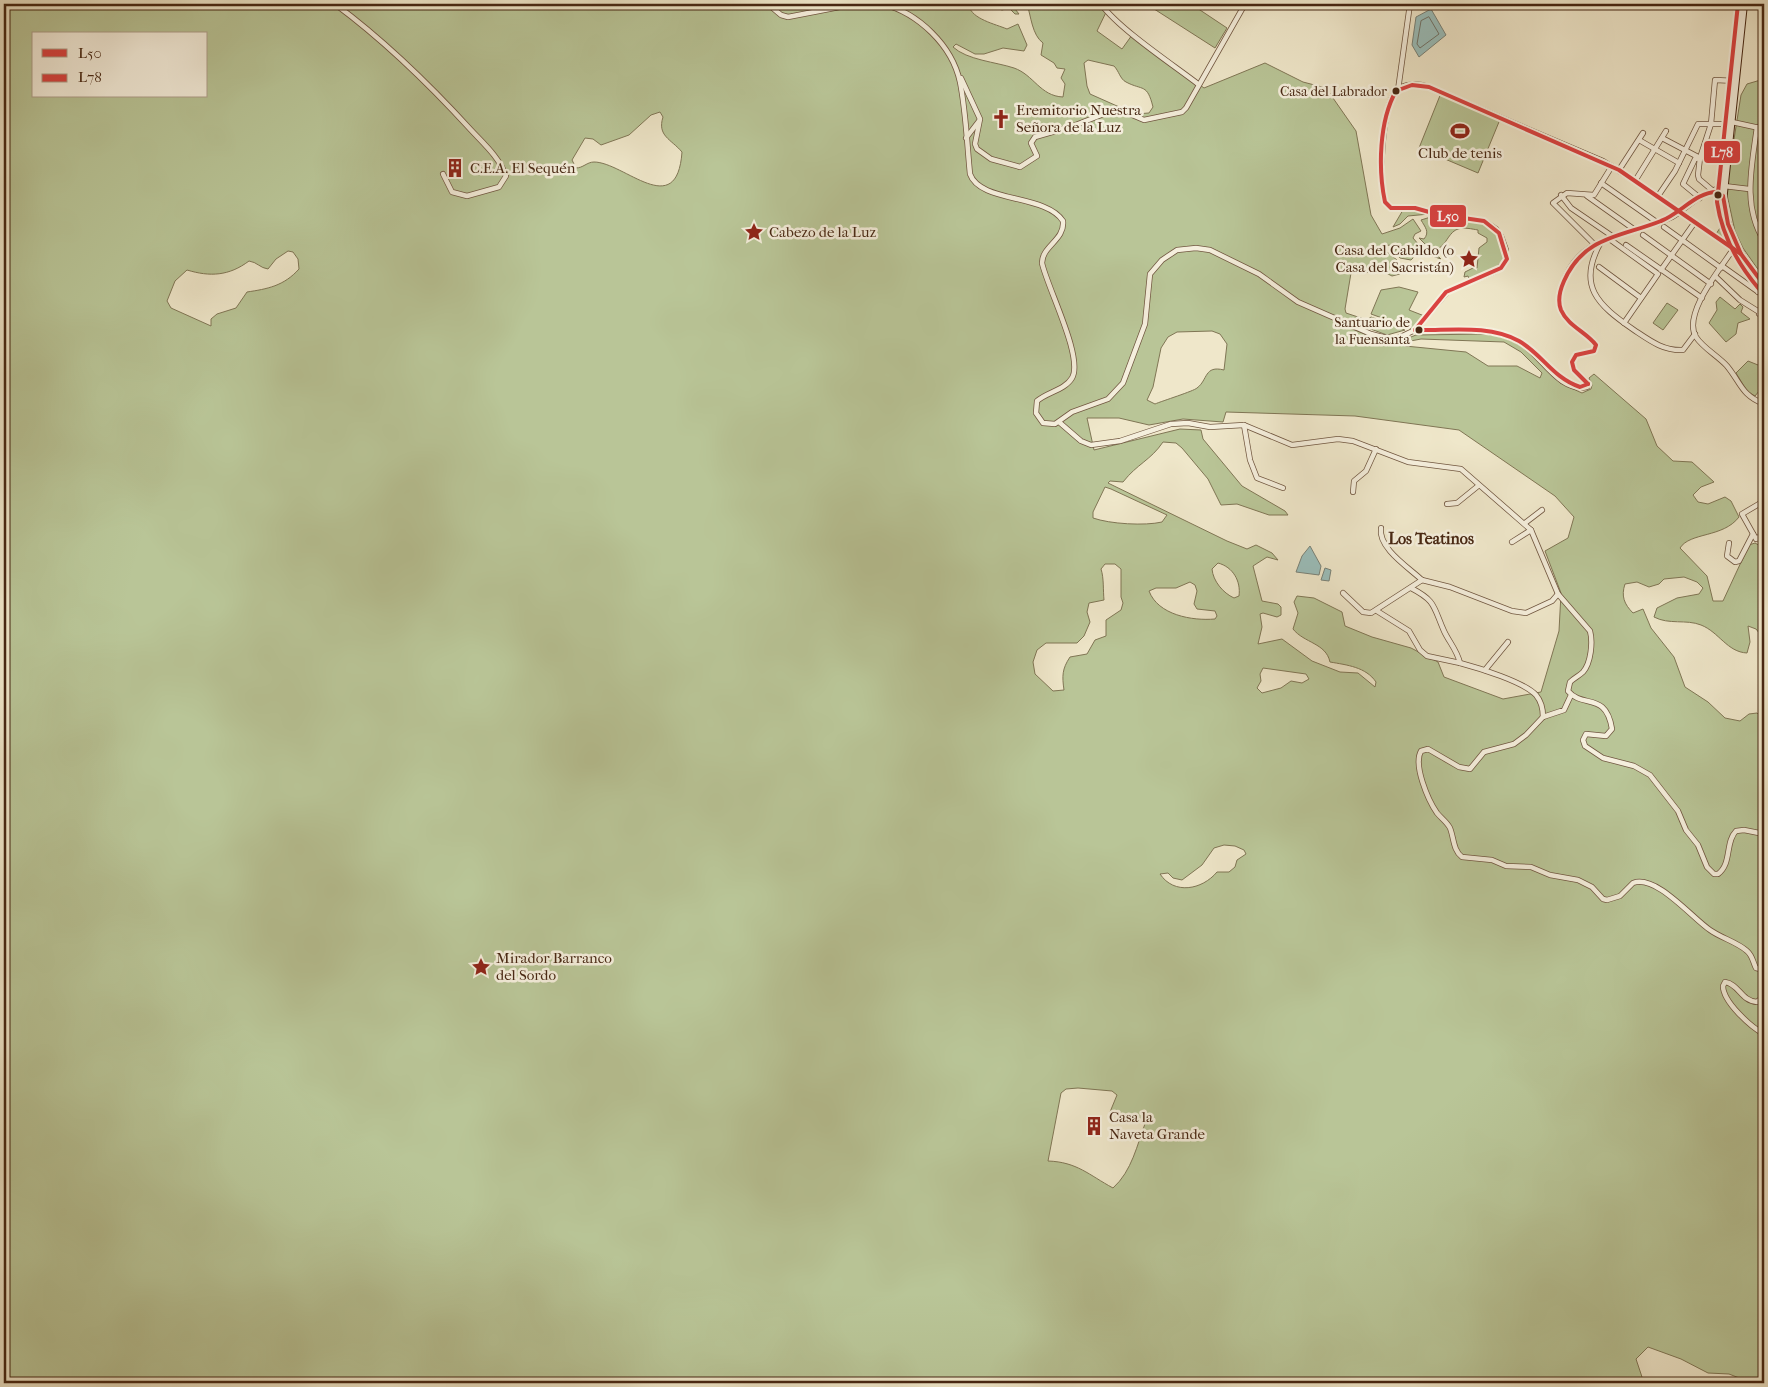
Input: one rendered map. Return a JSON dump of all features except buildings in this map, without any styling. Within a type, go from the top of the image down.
[{"type":"main road","points":[[1744,4],[1723,196],[1726,218],[1734,247],[1764,285]]},
{"type":"street","points":[[335,4],[388,45],[423,80],[493,154],[506,176],[499,187],[467,196],[452,192],[443,174]]},
{"type":"street","points":[[768,4],[781,16],[788,17],[855,4]]},
{"type":"street","points":[[883,4],[895,7],[909,15],[934,34],[957,73],[980,120],[976,149],[991,159],[1020,166],[1037,156],[1031,143],[1035,137],[1118,109],[1144,120],[1182,112],[1245,4]]},
{"type":"street","points":[[1101,4],[1106,12],[1198,84]]},
{"type":"street","points":[[957,73],[970,174],[974,182],[988,190],[1050,210],[1063,221],[1060,234],[1044,254],[1042,263],[1072,348],[1075,370],[1069,382],[1039,399],[1035,408],[1042,422],[1051,425],[1059,422],[1072,412],[1108,398],[1118,390],[1145,324],[1150,274],[1162,260],[1177,250],[1196,248],[1210,250],[1258,274],[1298,302],[1371,334],[1394,340],[1415,330],[1444,294],[1499,269],[1506,261],[1506,250],[1499,233],[1484,221],[1436,214],[1415,208],[1391,208],[1384,202],[1382,159],[1389,106],[1398,90],[1410,4]]},
{"type":"street","points":[[1723,196],[1699,179],[1700,158],[1711,124],[1714,80],[1736,81]]},
{"type":"street","points":[[1398,90],[1409,85],[1426,86],[1612,166],[1734,247],[1702,298],[1693,317],[1695,334],[1726,364],[1744,392],[1752,399],[1764,404]]},
{"type":"street","points":[[966,138],[980,120]]},
{"type":"street","points":[[1658,196],[1686,151],[1698,124],[1732,123],[1764,129]]},
{"type":"street","points":[[1757,127],[1749,189],[1752,211],[1764,241]]},
{"type":"street","points":[[1635,181],[1666,131]]},
{"type":"street","points":[[1620,170],[1643,133]]},
{"type":"street","points":[[1662,138],[1700,158]]},
{"type":"street","points":[[1639,140],[1654,150],[1679,162]]},
{"type":"street","points":[[1700,158],[1696,160],[1683,184],[1700,198]]},
{"type":"street","points":[[1594,244],[1553,203],[1561,195],[1573,193],[1587,196],[1594,195],[1612,166]]},
{"type":"street","points":[[1601,183],[1658,223]]},
{"type":"street","points":[[1415,330],[1483,332],[1505,335],[1529,348],[1559,378],[1575,386],[1587,386],[1587,382],[1574,370],[1572,362],[1576,355],[1594,351],[1596,344],[1566,317],[1559,302],[1569,269],[1576,258],[1594,244],[1610,237],[1658,223],[1681,212],[1713,190],[1724,186],[1749,189]]},
{"type":"street","points":[[1561,195],[1571,208],[1658,274],[1624,323]]},
{"type":"street","points":[[1587,196],[1634,230]]},
{"type":"street","points":[[1661,270],[1695,222]]},
{"type":"street","points":[[1664,227],[1764,296]]},
{"type":"street","points":[[1642,235],[1712,284]]},
{"type":"street","points":[[1601,241],[1591,261],[1592,288],[1602,306],[1656,345],[1672,349],[1685,348],[1695,334]]},
{"type":"street","points":[[1626,245],[1702,298]]},
{"type":"street","points":[[1600,267],[1642,298]]},
{"type":"street","points":[[1716,277],[1740,300],[1762,314],[1764,305]]},
{"type":"street","points":[[1758,277],[1756,281],[1758,292]]},
{"type":"street","points":[[1059,422],[1081,441],[1096,445],[1120,441],[1171,424],[1188,423],[1210,428],[1244,425],[1292,445],[1338,439],[1353,441],[1408,462],[1461,468],[1478,486],[1525,523],[1531,530],[1558,594],[1585,624],[1592,636],[1585,670],[1568,684],[1568,691],[1571,695],[1599,704],[1607,714],[1611,724],[1611,732],[1606,736],[1591,732],[1584,735],[1585,746],[1604,758],[1634,766],[1650,774],[1678,811],[1686,830],[1698,845],[1712,873],[1718,874],[1724,868],[1732,836],[1736,831],[1744,830],[1764,834]]},
{"type":"street","points":[[1244,425],[1250,460],[1257,478],[1283,488]]},
{"type":"street","points":[[1353,492],[1354,481],[1366,471],[1376,449]]},
{"type":"street","points":[[1447,504],[1457,503],[1478,486]]},
{"type":"street","points":[[1764,501],[1742,514],[1756,539],[1764,534]]},
{"type":"street","points":[[1525,523],[1542,510]]},
{"type":"street","points":[[1381,528],[1380,535],[1387,546],[1422,580],[1450,587],[1512,611],[1526,613],[1552,601],[1558,594]]},
{"type":"street","points":[[1512,542],[1531,530]]},
{"type":"street","points":[[1730,543],[1727,556],[1735,562],[1738,561],[1753,534]]},
{"type":"street","points":[[1343,593],[1363,612],[1371,613],[1377,611],[1422,580]]},
{"type":"street","points":[[1411,588],[1430,599],[1435,606],[1444,631],[1457,651],[1460,663]]},
{"type":"street","points":[[1377,611],[1409,631],[1420,650],[1427,656],[1485,670],[1534,693],[1541,702],[1543,717]]},
{"type":"street","points":[[1485,670],[1508,642]]},
{"type":"street","points":[[1571,695],[1564,710],[1543,717],[1522,738],[1511,745],[1484,752],[1470,769],[1459,767],[1428,749],[1421,751],[1417,760],[1421,777],[1437,813],[1449,827],[1458,854],[1466,858],[1492,860],[1506,866],[1531,867],[1550,875],[1578,880],[1592,887],[1603,899],[1607,900],[1620,896],[1633,883],[1646,883],[1665,892],[1710,930],[1745,949],[1750,954],[1756,968],[1764,970]]},
{"type":"street","points":[[1764,996],[1757,1002],[1752,1002],[1744,998],[1729,982],[1725,982],[1723,986],[1724,995],[1730,1003],[1764,1034]]},
{"type":"green space","points":[[4,4],[974,4],[969,6],[971,11],[979,18],[1007,29],[1018,24],[1027,45],[1024,51],[1003,48],[984,54],[975,54],[956,44],[953,47],[974,58],[1021,71],[1048,93],[1063,97],[1065,84],[1061,78],[1065,69],[1057,68],[1054,63],[1041,55],[1043,43],[1036,35],[1027,4],[1110,4],[1097,31],[1122,49],[1132,35],[1204,88],[1265,63],[1303,82],[1326,88],[1356,131],[1371,215],[1382,234],[1400,228],[1413,219],[1421,231],[1415,234],[1413,238],[1425,252],[1441,259],[1402,246],[1385,245],[1382,248],[1397,260],[1400,274],[1392,276],[1384,272],[1351,273],[1345,309],[1346,313],[1367,320],[1371,317],[1405,330],[1387,335],[1346,320],[1344,326],[1381,340],[1398,342],[1416,335],[1485,334],[1506,337],[1524,347],[1560,383],[1582,393],[1591,389],[1592,385],[1589,378],[1594,374],[1646,419],[1657,446],[1673,461],[1692,462],[1714,482],[1701,487],[1693,495],[1698,502],[1708,504],[1725,497],[1731,501],[1739,517],[1732,524],[1716,532],[1691,539],[1680,548],[1707,576],[1713,601],[1723,601],[1749,545],[1755,543],[1764,548],[1764,639],[1756,629],[1748,626],[1750,642],[1747,653],[1728,646],[1713,632],[1701,625],[1689,622],[1666,621],[1654,617],[1657,608],[1677,598],[1699,594],[1703,588],[1697,582],[1684,577],[1664,579],[1659,584],[1649,587],[1637,582],[1625,584],[1623,592],[1625,603],[1633,613],[1643,609],[1651,628],[1674,657],[1685,687],[1708,702],[1725,718],[1740,721],[1749,714],[1757,713],[1764,719],[1764,1383],[1752,1383],[1729,1374],[1708,1373],[1681,1359],[1648,1347],[1636,1359],[1644,1383],[4,1383]],"holes":[[[1088,60],[1114,66],[1124,81],[1144,89],[1149,94],[1153,107],[1149,113],[1135,114],[1090,94],[1084,63]],[[660,112],[663,117],[663,133],[682,152],[678,173],[670,183],[660,186],[647,183],[606,164],[594,162],[576,168],[572,160],[585,138],[593,139],[601,145],[629,135],[651,115]],[[288,251],[293,252],[298,259],[299,269],[293,275],[281,283],[268,288],[247,292],[236,308],[217,314],[211,319],[211,326],[171,308],[167,301],[175,281],[187,270],[204,274],[219,274],[234,270],[249,261],[268,269],[276,259]],[[1212,331],[1220,334],[1227,344],[1224,370],[1210,371],[1195,389],[1155,404],[1147,400],[1153,387],[1161,348],[1168,337],[1177,332]],[[1421,339],[1504,342],[1521,352],[1542,373],[1540,378],[1517,366],[1488,366],[1466,352],[1405,346],[1405,342]],[[1226,412],[1355,416],[1459,430],[1555,496],[1574,517],[1568,538],[1545,551],[1561,593],[1559,631],[1541,692],[1503,699],[1444,677],[1438,662],[1411,648],[1372,637],[1345,626],[1342,612],[1314,598],[1297,596],[1294,602],[1298,613],[1293,629],[1324,651],[1330,662],[1343,664],[1367,673],[1376,682],[1375,687],[1358,673],[1340,672],[1312,661],[1282,639],[1258,644],[1262,627],[1260,614],[1263,613],[1277,617],[1281,615],[1281,607],[1278,604],[1262,601],[1253,566],[1267,557],[1278,560],[1272,553],[1256,545],[1247,549],[1227,541],[1108,483],[1110,481],[1123,482],[1163,442],[1176,443],[1208,479],[1221,505],[1237,504],[1269,515],[1288,515],[1285,511],[1242,486],[1203,439],[1201,430],[1180,429],[1094,450],[1087,418],[1119,418],[1149,425],[1183,419],[1223,422]],[[1105,487],[1167,515],[1162,522],[1146,524],[1118,523],[1093,518],[1093,512]],[[1218,563],[1232,571],[1239,585],[1239,596],[1234,598],[1226,593],[1214,578],[1212,569]],[[1105,564],[1115,564],[1121,569],[1121,597],[1123,603],[1121,610],[1106,620],[1106,636],[1095,640],[1087,654],[1070,657],[1063,673],[1064,690],[1053,691],[1035,674],[1033,662],[1037,650],[1046,643],[1077,643],[1084,636],[1090,622],[1087,612],[1089,603],[1104,600],[1101,569]],[[1190,582],[1195,585],[1197,591],[1194,604],[1197,609],[1215,611],[1217,616],[1215,619],[1196,619],[1168,611],[1153,599],[1149,591],[1156,588],[1176,588]],[[1263,668],[1306,674],[1309,679],[1302,683],[1291,681],[1281,688],[1262,693],[1257,688],[1261,681],[1260,674]],[[1224,845],[1235,846],[1244,850],[1246,854],[1237,860],[1235,867],[1229,872],[1217,872],[1204,883],[1188,888],[1173,885],[1160,874],[1168,873],[1173,878],[1182,880],[1202,865],[1214,848]],[[1078,1088],[1112,1091],[1117,1095],[1110,1112],[1146,1121],[1129,1166],[1120,1181],[1113,1188],[1075,1167],[1048,1161],[1061,1093],[1066,1089]]]},
{"type":"green space","points":[[987,4],[1011,4],[1019,14],[1015,14],[1009,8],[1002,10]]},
{"type":"green space","points":[[1153,4],[1191,4],[1227,28],[1215,48],[1151,7]]},
{"type":"green space","points":[[1764,79],[1764,278],[1743,248],[1735,231],[1726,190],[1741,95],[1747,84]]},
{"type":"green space","name":"Club de tenis","points":[[1441,93],[1501,117],[1478,173],[1419,148]]},
{"type":"green space","points":[[1414,209],[1429,214],[1408,216],[1400,224],[1393,227],[1403,210]]},
{"type":"green space","points":[[1434,216],[1471,219],[1491,227],[1498,235],[1503,246],[1505,260],[1495,270],[1469,279],[1468,276],[1464,277],[1465,272],[1477,268],[1479,248],[1487,242],[1487,238],[1478,233],[1478,230],[1460,228],[1454,231],[1439,248],[1430,249],[1419,238],[1424,239],[1427,234],[1421,220]]},
{"type":"green space","points":[[1724,222],[1730,239],[1729,241],[1716,234]]},
{"type":"green space","points":[[1398,248],[1412,255],[1413,258],[1411,260],[1400,258],[1394,251]]},
{"type":"green space","points":[[1399,287],[1418,292],[1409,310],[1427,317],[1415,330],[1371,314],[1381,290]]},
{"type":"green space","points":[[1720,297],[1735,309],[1740,304],[1743,307],[1741,312],[1750,319],[1738,323],[1736,334],[1726,342],[1709,323],[1717,310],[1716,302]]},
{"type":"green space","points":[[1667,303],[1678,310],[1663,330],[1653,323]]},
{"type":"green space","points":[[1748,361],[1758,365],[1764,371],[1764,385],[1755,396],[1747,391],[1736,373]]},
{"type":"water","points":[[1431,9],[1446,35],[1419,57],[1412,45],[1416,17]]},
{"type":"water","points":[[1310,546],[1321,566],[1319,575],[1296,572],[1302,556]]},
{"type":"water","points":[[1325,568],[1331,570],[1329,581],[1321,580]]},
{"type":"transit line","name":"L78","points":[[1738,4],[1717,202],[1719,214],[1732,249],[1759,289]]},
{"type":"transit line","name":"L50","points":[[1415,330],[1446,292],[1501,268],[1507,259],[1499,233],[1484,221],[1436,214],[1415,208],[1391,208],[1385,202],[1381,160],[1386,116],[1396,91],[1412,85],[1429,87],[1619,170],[1741,254],[1764,285]]},
{"type":"transit line","name":"L50","points":[[1588,384],[1574,370],[1572,362],[1576,355],[1594,351],[1596,345],[1564,316],[1559,303],[1561,288],[1572,266],[1593,246],[1605,240],[1668,218],[1703,195],[1718,192],[1723,196]]},
{"type":"transit line","name":"L50","points":[[1723,196],[1728,224],[1741,254]]},
{"type":"transit line","name":"L50","points":[[1415,330],[1481,330],[1507,336],[1527,346],[1562,378],[1580,387],[1588,384]]},
{"type":"place","name":"Casa del Labrador","points":[[1396,91]]},
{"type":"place","name":"Eremitorio Nuestra Señora de la Luz","points":[[1001,119]]},
{"type":"place","name":"Club de tenis","points":[[1460,131]]},
{"type":"place","name":"C.E.A. El Sequén","points":[[455,168]]},
{"type":"place","name":"Cabezo de la Luz","points":[[754,232]]},
{"type":"place","name":"Casa del Cabildo (o Casa del Sacristán)","points":[[1469,259]]},
{"type":"place","name":"Santuario de la Fuensanta","points":[[1419,330]]},
{"type":"place","name":"Mirador Barranco del Sordo","points":[[481,967]]},
{"type":"place","name":"Casa la Naveta Grande","points":[[1094,1126]]},
{"type":"district","name":"Los Teatinos","points":[[1431,538]]}]
